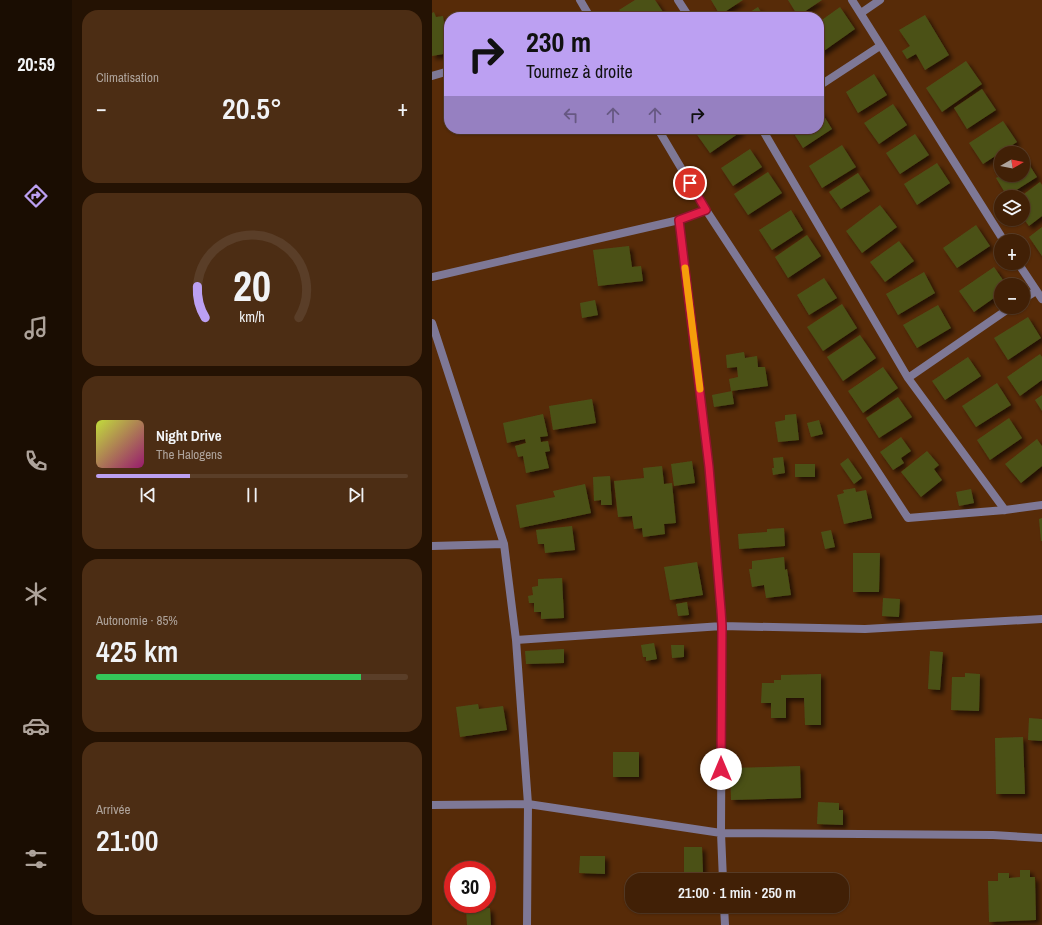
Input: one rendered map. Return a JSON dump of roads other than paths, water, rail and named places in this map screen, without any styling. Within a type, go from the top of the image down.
[{"type":"street","points":[[580,0],[587,12]]},
{"type":"street","points":[[678,0],[686,12]]},
{"type":"street","points":[[852,0],[1000,234]]},
{"type":"street","points":[[861,13],[880,0]]},
{"type":"street","points":[[824,83],[880,46]]},
{"type":"street","points":[[432,76],[444,72]]},
{"type":"street","points":[[661,134],[706,210],[908,518],[1005,510],[1042,505]]},
{"type":"street","points":[[765,134],[908,378],[1005,510]]},
{"type":"street","points":[[432,277],[679,220],[706,210]]},
{"type":"street","points":[[679,220],[709,467],[722,626],[721,833],[723,873]]},
{"type":"street","points":[[1023,270],[1042,299]]},
{"type":"street","points":[[1030,294],[1036,290]]},
{"type":"street","points":[[908,378],[1002,314]]},
{"type":"street","points":[[432,323],[504,544],[516,640],[528,804],[527,925]]},
{"type":"street","points":[[432,546],[504,544]]},
{"type":"street","points":[[516,640],[722,626],[865,629],[1042,619]]},
{"type":"street","points":[[432,804],[528,804],[721,833],[993,835],[1042,838]]},
{"type":"street","points":[[724,913],[725,925]]}]
